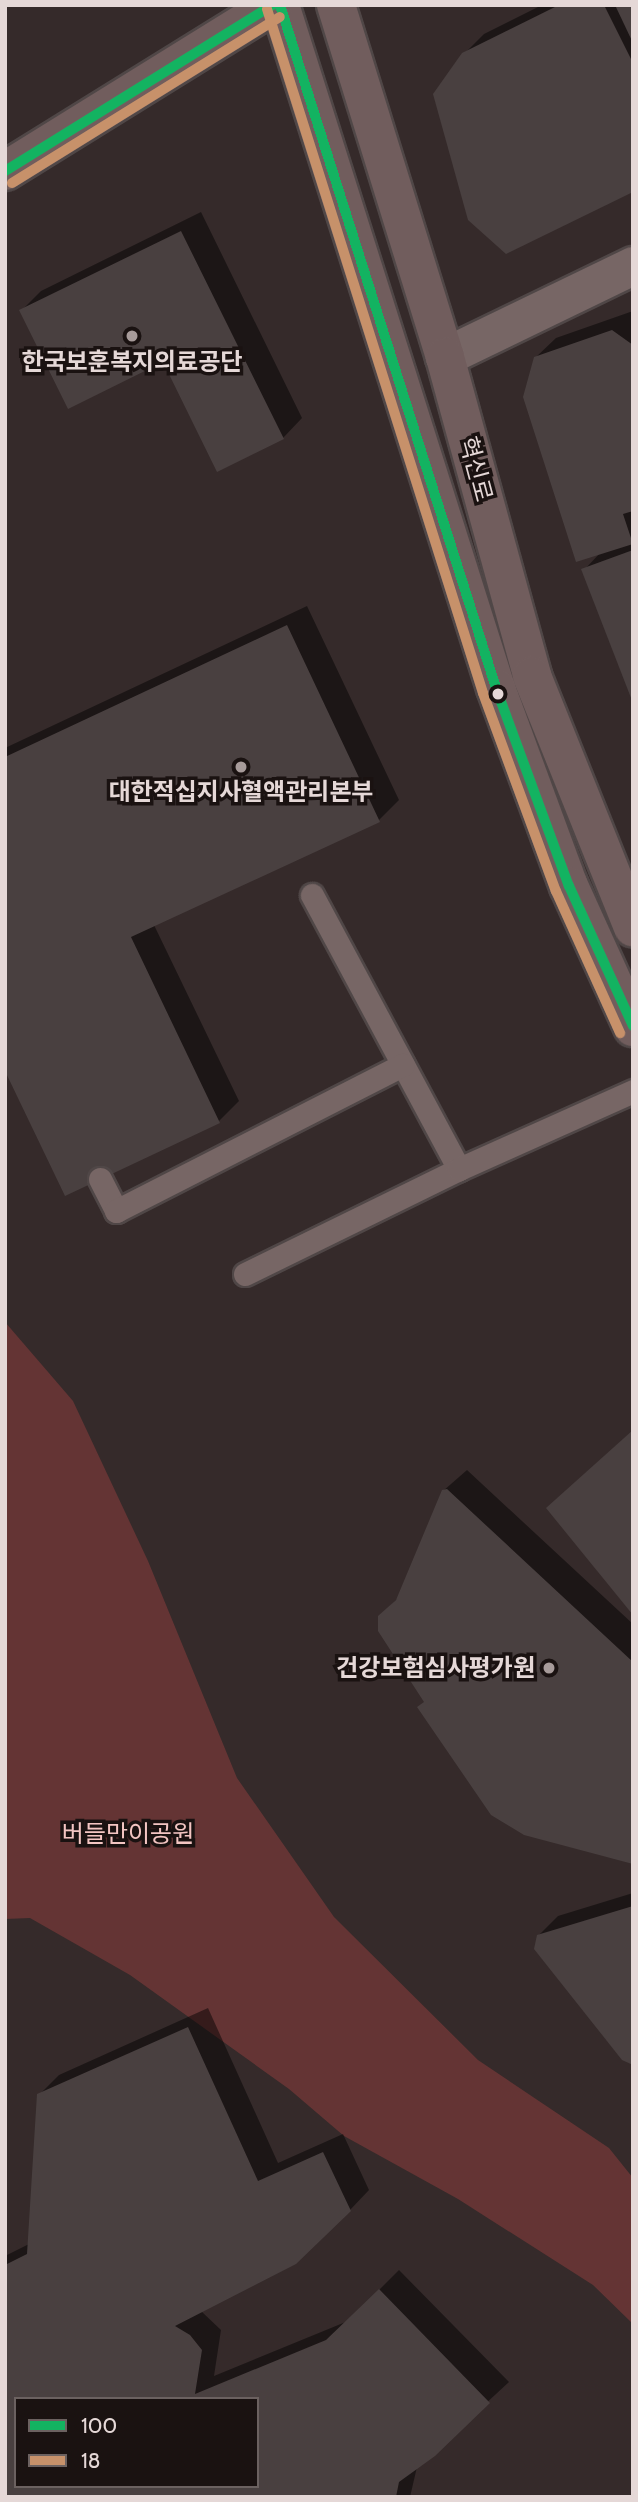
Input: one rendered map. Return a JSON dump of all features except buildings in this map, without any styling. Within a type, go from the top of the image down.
[{"type":"street","points":[[5,171],[273,5]]},
{"type":"street","name":"혁신로","points":[[281,5],[496,688],[569,886],[633,1027]]},
{"type":"street","name":"혁신로","points":[[336,5],[445,357],[532,676],[633,927]]},
{"type":"street","points":[[445,357],[633,266]]},
{"type":"lane","points":[[312,895],[459,1170]]},
{"type":"lane","points":[[100,1179],[116,1211],[402,1065]]},
{"type":"lane","points":[[245,1274],[459,1170],[633,1091]]},
{"type":"green space","name":"버들만이공원","points":[[5,1322],[73,1401],[148,1561],[237,1778],[334,1917],[478,2060],[609,2148],[633,2178],[633,2324],[593,2285],[458,2199],[344,2136],[289,2089],[130,1975],[30,1918],[5,1919]]},
{"type":"transit line","name":"100","points":[[5,171],[273,5]]},
{"type":"transit line","name":"100","points":[[280,5],[496,688],[569,886],[633,1026]]},
{"type":"transit line","name":"18","points":[[267,9],[483,693],[556,891],[620,1033]]},
{"type":"transit line","name":"18","points":[[12,183],[280,17]]},
{"type":"place","name":"한국보훈복지의료공단","points":[[132,336]]},
{"type":"place","name":"대한적십지사혈액관리본부","points":[[241,767]]},
{"type":"place","name":"건강보험심사평가원","points":[[549,1668]]}]
